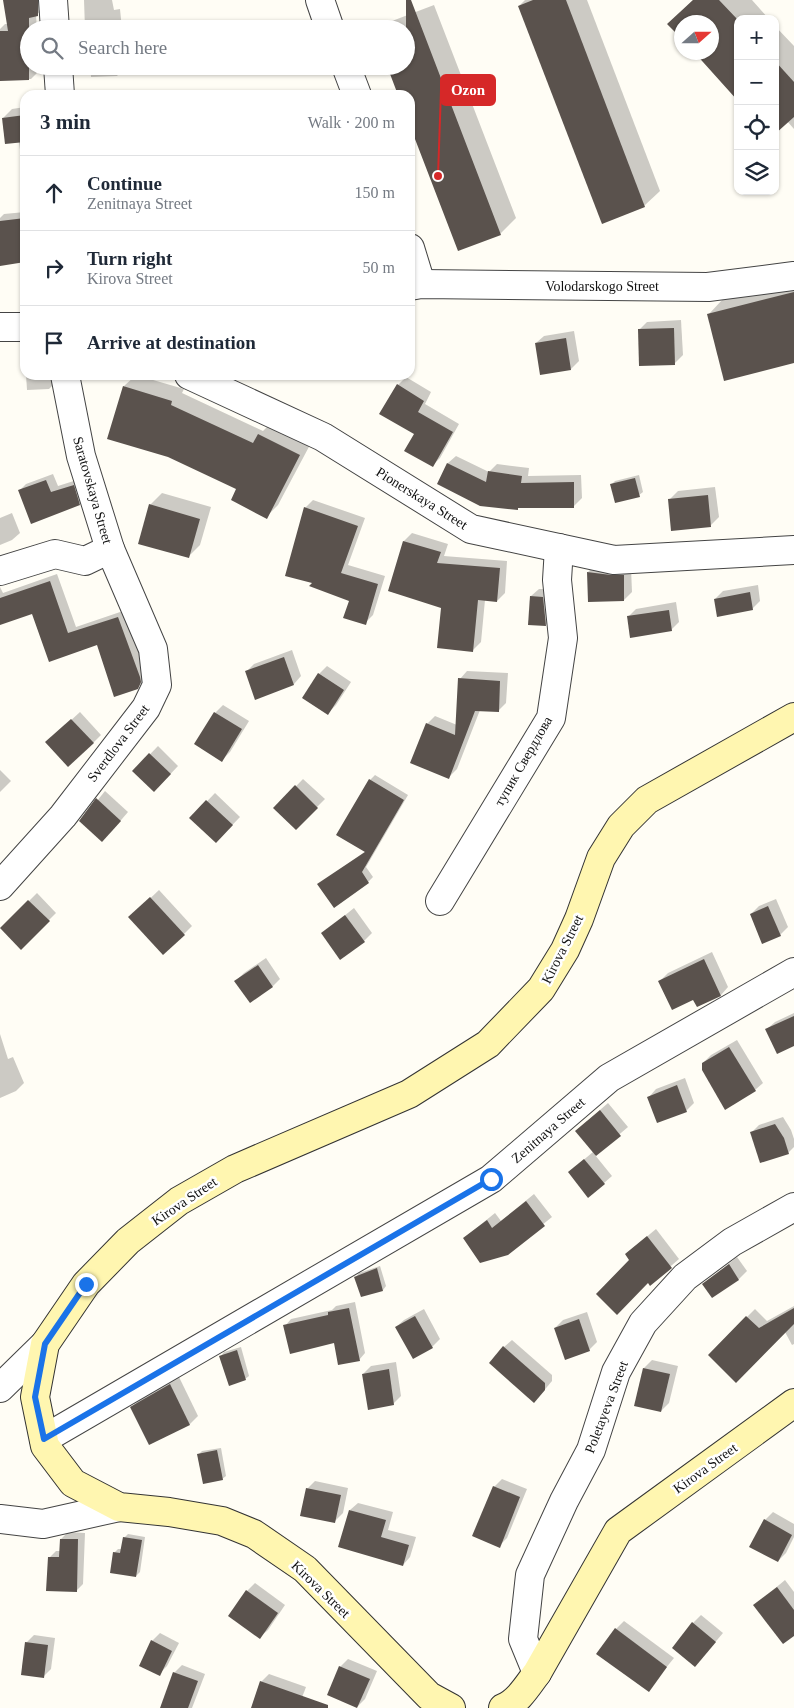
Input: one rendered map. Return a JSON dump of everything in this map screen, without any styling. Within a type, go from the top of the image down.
[{"type":"main road","name":"Kirova Street","points":[[451,1708],[429,1696],[305,1569],[254,1534],[222,1521],[169,1512],[118,1507],[73,1482],[45,1446],[35,1397],[45,1344],[86,1284],[128,1241],[179,1201],[235,1168],[409,1094],[488,1044],[541,989],[579,919],[601,858],[621,826],[647,800],[794,717]]},
{"type":"main road","name":"Kirova Street","points":[[503,1708],[509,1706],[515,1700],[537,1673],[618,1531],[794,1403]]},
{"type":"street","points":[[53,0],[54,20]]},
{"type":"street","points":[[320,0],[327,20]]},
{"type":"street","points":[[59,75],[60,90]]},
{"type":"street","points":[[349,75],[355,90]]},
{"type":"street","name":"Volodarskogo Street","points":[[415,285],[708,287],[794,276]]},
{"type":"street","points":[[0,327],[20,327]]},
{"type":"street","name":"Saratovskaya Street","points":[[0,571],[54,554],[85,561],[110,549],[81,456],[66,380]]},
{"type":"street","name":"Pionerskaya Street","points":[[200,380],[323,437],[471,529],[614,560],[794,550]]},
{"type":"street","name":"тупик Свердлова","points":[[440,901],[551,718],[564,638],[557,580],[559,548]]},
{"type":"street","name":"Sverdlova Street","points":[[0,886],[63,816],[146,708],[157,685],[153,649],[110,549]]},
{"type":"street","name":"Zenitnaya Street","points":[[44,1439],[491,1179],[609,1078],[794,972]]},
{"type":"street","name":"Poletayeva Street","points":[[537,1673],[523,1639],[530,1575],[564,1501],[591,1450],[616,1372],[643,1323],[685,1277],[732,1242],[794,1207]]},
{"type":"street","points":[[0,1388],[45,1344]]},
{"type":"street","points":[[0,1519],[43,1524],[118,1507]]},
{"type":"building","points":[[3,0],[38,0],[38,16],[29,18],[29,20],[20,20],[20,75],[29,75],[29,80],[0,81],[0,31],[8,31]]},
{"type":"building","points":[[406,0],[411,0],[501,235],[458,251],[415,139],[415,90],[396,90],[390,75],[415,75],[415,20],[406,20]]},
{"type":"building","points":[[533,0],[566,0],[645,207],[602,224],[518,6]]},
{"type":"building","points":[[693,0],[719,0],[734,16],[734,97],[701,60],[719,60],[719,15],[677,15]]},
{"type":"building","points":[[674,18],[674,31],[667,24]]},
{"type":"building","points":[[779,65],[794,82],[794,117],[779,130]]},
{"type":"building","points":[[20,116],[20,142],[5,144],[2,118]]},
{"type":"building","points":[[20,219],[20,263],[0,266],[0,221]]},
{"type":"building","points":[[794,292],[794,363],[724,381],[707,314]]},
{"type":"building","points":[[674,328],[675,365],[639,366],[638,329]]},
{"type":"building","points":[[566,338],[571,370],[540,375],[535,343]]},
{"type":"building","points":[[397,384],[424,401],[418,412],[453,432],[433,467],[404,451],[414,434],[379,414]]},
{"type":"building","points":[[123,386],[172,401],[171,405],[253,443],[258,434],[300,455],[267,519],[231,500],[236,489],[168,457],[107,439]]},
{"type":"building","points":[[447,463],[486,482],[488,471],[522,476],[521,483],[574,482],[574,508],[518,508],[518,510],[480,506],[437,484]]},
{"type":"building","points":[[635,478],[640,497],[615,503],[610,484]]},
{"type":"building","points":[[46,480],[51,492],[74,485],[80,505],[31,524],[18,490]]},
{"type":"building","points":[[708,495],[711,527],[671,531],[668,499]]},
{"type":"building","points":[[149,504],[200,519],[189,558],[138,544]]},
{"type":"building","points":[[304,507],[358,526],[341,573],[378,584],[366,625],[343,618],[349,601],[309,586],[312,583],[285,576]]},
{"type":"building","points":[[403,541],[441,552],[437,563],[500,568],[497,602],[478,600],[473,652],[437,648],[441,608],[388,591]]},
{"type":"building","points":[[587,572],[624,575],[624,601],[588,602]]},
{"type":"building","points":[[50,581],[68,633],[118,617],[140,677],[141,682],[138,689],[114,697],[97,645],[49,662],[32,614],[0,625],[0,598]]},
{"type":"building","points":[[750,592],[753,610],[717,617],[714,599]]},
{"type":"building","points":[[530,596],[543,597],[546,626],[528,625]]},
{"type":"building","points":[[669,610],[672,631],[630,638],[627,616]]},
{"type":"building","points":[[284,657],[294,685],[255,700],[245,671]]},
{"type":"building","points":[[318,673],[344,690],[328,715],[302,698]]},
{"type":"building","points":[[458,678],[500,681],[499,712],[475,711],[449,779],[410,763],[426,723],[455,735]]},
{"type":"building","points":[[214,712],[242,729],[222,762],[194,744]]},
{"type":"building","points":[[71,719],[94,743],[68,767],[45,742]]},
{"type":"building","points":[[149,753],[171,774],[154,792],[132,771]]},
{"type":"building","points":[[369,779],[404,800],[362,872],[369,883],[334,908],[317,884],[365,852],[336,835]]},
{"type":"building","points":[[295,785],[318,808],[296,830],[273,808]]},
{"type":"building","points":[[96,798],[121,821],[102,842],[79,821]]},
{"type":"building","points":[[206,800],[233,825],[216,843],[189,818]]},
{"type":"building","points":[[150,897],[185,935],[163,955],[128,917]]},
{"type":"building","points":[[28,900],[50,921],[21,950],[0,928]]},
{"type":"building","points":[[768,906],[781,936],[762,944],[750,914]]},
{"type":"building","points":[[345,915],[365,942],[340,960],[321,933]]},
{"type":"building","points":[[704,959],[721,996],[697,1007],[693,1000],[672,1010],[658,981]]},
{"type":"building","points":[[258,965],[273,987],[250,1003],[234,981]]},
{"type":"building","points":[[794,1016],[794,1046],[777,1054],[765,1029]]},
{"type":"building","points":[[729,1047],[756,1091],[725,1110],[702,1070],[702,1063]]},
{"type":"building","points":[[677,1085],[687,1112],[657,1123],[647,1097]]},
{"type":"building","points":[[600,1110],[621,1136],[596,1156],[575,1131]]},
{"type":"building","points":[[775,1124],[784,1138],[789,1154],[760,1163],[750,1132]]},
{"type":"building","points":[[584,1159],[605,1184],[588,1198],[568,1172]]},
{"type":"building","points":[[526,1201],[545,1226],[508,1255],[480,1263],[463,1238],[487,1220],[492,1228]]},
{"type":"building","points":[[647,1236],[672,1268],[650,1286],[648,1283],[617,1315],[596,1294],[629,1260],[625,1254]]},
{"type":"building","points":[[729,1264],[739,1280],[712,1298],[702,1284]]},
{"type":"building","points":[[377,1268],[383,1291],[361,1297],[354,1277]]},
{"type":"building","points":[[349,1308],[360,1361],[338,1365],[334,1343],[290,1354],[283,1325],[328,1315],[328,1312]]},
{"type":"building","points":[[794,1308],[794,1324],[736,1383],[708,1355],[746,1316],[759,1328]]},
{"type":"building","points":[[415,1316],[433,1348],[413,1359],[395,1327]]},
{"type":"building","points":[[579,1319],[590,1351],[565,1360],[554,1328]]},
{"type":"building","points":[[503,1346],[545,1383],[545,1390],[534,1403],[489,1363]]},
{"type":"building","points":[[237,1350],[246,1380],[229,1386],[219,1356]]},
{"type":"building","points":[[643,1368],[670,1374],[661,1412],[634,1406]]},
{"type":"building","points":[[389,1369],[394,1405],[368,1410],[362,1374]]},
{"type":"building","points":[[170,1384],[190,1425],[149,1445],[130,1407]]},
{"type":"building","points":[[217,1450],[223,1480],[203,1484],[197,1454]]},
{"type":"building","points":[[493,1486],[520,1497],[500,1548],[472,1536]]},
{"type":"building","points":[[306,1488],[341,1495],[335,1523],[300,1516]]},
{"type":"building","points":[[349,1510],[386,1520],[381,1537],[409,1545],[403,1566],[338,1547]]},
{"type":"building","points":[[764,1519],[792,1535],[778,1562],[749,1547]]},
{"type":"building","points":[[123,1537],[142,1540],[136,1577],[110,1573],[113,1552],[120,1553]]},
{"type":"building","points":[[60,1539],[78,1539],[77,1592],[46,1591],[48,1557],[59,1557]]},
{"type":"building","points":[[777,1587],[794,1610],[794,1636],[783,1644],[753,1605]]},
{"type":"building","points":[[246,1590],[278,1613],[260,1639],[228,1616]]},
{"type":"building","points":[[692,1622],[716,1642],[695,1667],[672,1648]]},
{"type":"building","points":[[615,1628],[667,1667],[649,1692],[596,1654]]},
{"type":"building","points":[[151,1640],[172,1651],[160,1676],[139,1666]]},
{"type":"building","points":[[25,1642],[48,1645],[44,1678],[21,1675]]},
{"type":"building","points":[[339,1666],[370,1679],[357,1708],[327,1695]]},
{"type":"building","points":[[173,1672],[198,1681],[188,1708],[160,1708]]},
{"type":"building","points":[[260,1681],[328,1705],[328,1708],[251,1708]]},
{"type":"place","name":"Ozon","points":[[438,176]]},
{"type":"route","points":[[86,1284],[45,1344],[35,1397],[44,1439],[491,1179]]}]
